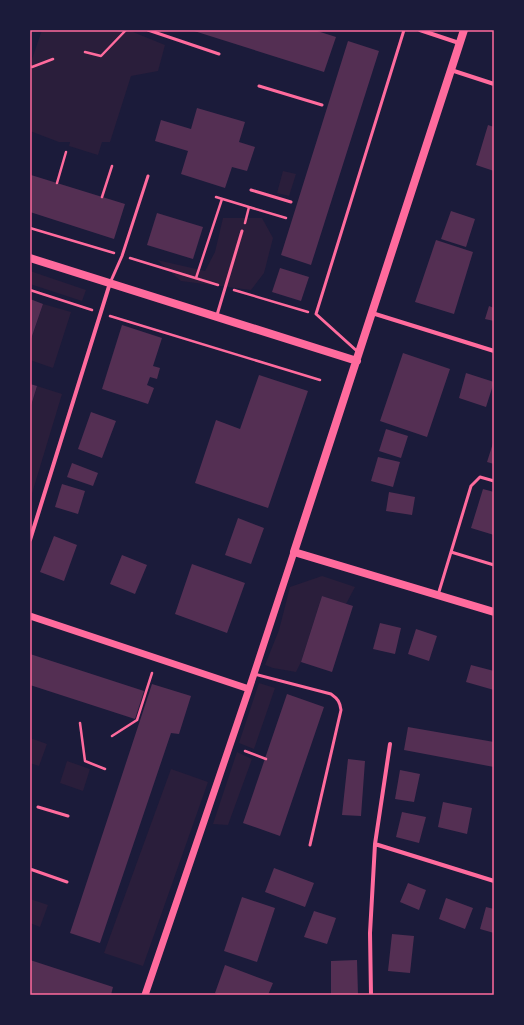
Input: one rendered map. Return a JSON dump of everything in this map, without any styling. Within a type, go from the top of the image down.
[{"type":"main road","points":[[464,30],[294,552],[494,612]]},
{"type":"main road","points":[[30,258],[216,317],[358,357]]},
{"type":"street","points":[[420,30],[459,44]]},
{"type":"street","points":[[451,70],[494,84]]},
{"type":"street","points":[[30,540],[110,283]]},
{"type":"street","points":[[372,314],[494,351]]},
{"type":"street","points":[[145,995],[294,552]]},
{"type":"street","points":[[30,616],[249,689]]},
{"type":"street","points":[[371,995],[370,933],[375,844],[390,744]]},
{"type":"street","points":[[375,844],[494,881]]},
{"type":"lane","points":[[148,30],[159,32],[219,54]]},
{"type":"lane","points":[[358,357],[316,314],[404,30]]},
{"type":"lane","points":[[259,86],[322,105]]},
{"type":"lane","points":[[110,283],[122,256],[148,176]]},
{"type":"lane","points":[[251,190],[291,202]]},
{"type":"lane","points":[[216,317],[242,231]]},
{"type":"lane","points":[[438,595],[471,486],[480,477],[494,481]]},
{"type":"lane","points":[[451,552],[494,565]]},
{"type":"lane","points":[[254,674],[331,694],[338,698],[340,703],[341,710],[310,845]]},
{"type":"lane","points":[[38,806],[68,816]]},
{"type":"lane","points":[[30,869],[67,882]]},
{"type":"path","points":[[86,52],[100,56],[126,30]]},
{"type":"path","points":[[30,66],[32,67],[53,59]]},
{"type":"path","points":[[57,183],[66,152]]},
{"type":"path","points":[[102,197],[112,166]]},
{"type":"path","points":[[216,197],[286,218]]},
{"type":"path","points":[[196,278],[222,199]]},
{"type":"path","points":[[242,231],[249,207]]},
{"type":"path","points":[[30,228],[316,314]]},
{"type":"path","points":[[30,290],[320,380]]},
{"type":"path","points":[[112,736],[137,720],[152,673]]},
{"type":"path","points":[[80,723],[85,761],[105,769]]},
{"type":"path","points":[[245,751],[266,759]]},
{"type":"shaded area","points":[[42,30],[128,30],[165,45],[158,71],[131,76],[110,142],[102,142],[98,155],[69,146],[70,142],[59,142],[30,131],[30,65]]},
{"type":"shaded area","points":[[283,171],[296,174],[289,196],[277,193]]},
{"type":"shaded area","points":[[223,218],[262,218],[273,238],[264,273],[251,290],[181,281],[157,260],[205,271],[215,252]]},
{"type":"shaded area","points":[[30,271],[86,290],[82,301],[30,284]]},
{"type":"shaded area","points":[[43,304],[71,312],[53,368],[30,360],[30,343]]},
{"type":"shaded area","points":[[37,386],[62,394],[30,500],[30,410]]},
{"type":"shaded area","points":[[322,576],[355,587],[346,604],[322,596],[301,662],[296,672],[265,665],[279,630],[290,587]]},
{"type":"shaded area","points":[[259,683],[275,688],[254,749],[239,743]]},
{"type":"shaded area","points":[[30,738],[47,744],[39,766],[30,763]]},
{"type":"shaded area","points":[[237,752],[252,759],[228,825],[213,824]]},
{"type":"shaded area","points":[[67,761],[90,769],[83,791],[60,783]]},
{"type":"shaded area","points":[[171,769],[208,782],[143,966],[104,953]]},
{"type":"shaded area","points":[[30,899],[48,905],[40,927],[30,923]]},
{"type":"building","points":[[191,30],[314,30],[336,37],[324,72]]},
{"type":"building","points":[[348,41],[379,51],[311,265],[281,255]]},
{"type":"building","points":[[197,108],[245,122],[239,142],[255,147],[247,171],[232,167],[225,188],[181,174],[188,151],[155,141],[161,120],[191,129]]},
{"type":"building","points":[[488,125],[494,127],[494,171],[476,165]]},
{"type":"building","points":[[31,175],[125,204],[114,239],[30,212]]},
{"type":"building","points":[[451,211],[475,219],[466,247],[441,239]]},
{"type":"building","points":[[157,213],[203,227],[193,259],[147,245]]},
{"type":"building","points":[[436,240],[473,252],[454,314],[415,302]]},
{"type":"building","points":[[280,268],[309,277],[301,301],[272,292]]},
{"type":"building","points":[[30,299],[43,304],[30,342]]},
{"type":"building","points":[[489,306],[494,308],[494,321],[485,319]]},
{"type":"building","points":[[122,325],[162,338],[153,366],[160,368],[157,379],[150,377],[147,385],[154,388],[148,404],[102,389]]},
{"type":"building","points":[[403,353],[450,369],[427,437],[380,421]]},
{"type":"building","points":[[466,373],[494,382],[486,407],[459,398]]},
{"type":"building","points":[[259,375],[308,391],[268,508],[195,483],[216,420],[240,429]]},
{"type":"building","points":[[30,384],[37,386],[30,409]]},
{"type":"building","points":[[91,412],[116,421],[102,458],[78,449]]},
{"type":"building","points":[[386,429],[408,436],[401,458],[379,451]]},
{"type":"building","points":[[494,440],[494,464],[487,462]]},
{"type":"building","points":[[378,457],[400,462],[393,487],[371,481]]},
{"type":"building","points":[[72,463],[98,473],[93,486],[67,477]]},
{"type":"building","points":[[62,484],[85,491],[78,514],[55,507]]},
{"type":"building","points":[[483,489],[494,492],[494,535],[471,528]]},
{"type":"building","points":[[389,492],[415,497],[412,515],[386,511]]},
{"type":"building","points":[[238,518],[264,528],[251,564],[225,555]]},
{"type":"building","points":[[54,536],[77,545],[64,581],[40,572]]},
{"type":"building","points":[[122,555],[147,565],[135,594],[110,584]]},
{"type":"building","points":[[192,564],[245,583],[227,633],[175,614]]},
{"type":"building","points":[[322,596],[353,606],[332,672],[301,662]]},
{"type":"building","points":[[380,623],[401,628],[395,654],[373,649]]},
{"type":"building","points":[[416,629],[437,636],[429,661],[408,654]]},
{"type":"building","points":[[30,654],[144,691],[135,719],[30,685]]},
{"type":"building","points":[[471,665],[494,671],[494,690],[466,682]]},
{"type":"building","points":[[152,684],[191,696],[179,734],[171,733],[100,943],[70,933]]},
{"type":"building","points":[[287,694],[324,707],[280,836],[243,823]]},
{"type":"building","points":[[408,727],[494,742],[494,767],[404,750]]},
{"type":"building","points":[[348,759],[365,761],[361,816],[342,815]]},
{"type":"building","points":[[400,770],[420,774],[414,802],[395,799]]},
{"type":"building","points":[[443,802],[472,808],[467,834],[438,827]]},
{"type":"building","points":[[402,812],[426,817],[419,843],[396,837]]},
{"type":"building","points":[[274,868],[314,883],[305,907],[265,892]]},
{"type":"building","points":[[408,883],[426,890],[419,910],[400,902]]},
{"type":"building","points":[[242,897],[275,908],[257,962],[224,951]]},
{"type":"building","points":[[446,898],[473,908],[465,929],[439,919]]},
{"type":"building","points":[[486,907],[494,909],[494,933],[480,929]]},
{"type":"building","points":[[314,911],[336,918],[327,944],[304,937]]},
{"type":"building","points":[[392,934],[414,936],[410,973],[388,971]]},
{"type":"building","points":[[30,960],[113,987],[111,995],[30,995]]},
{"type":"building","points":[[357,960],[358,995],[331,995],[331,961]]},
{"type":"building","points":[[225,965],[273,983],[268,995],[220,995],[215,993]]}]
